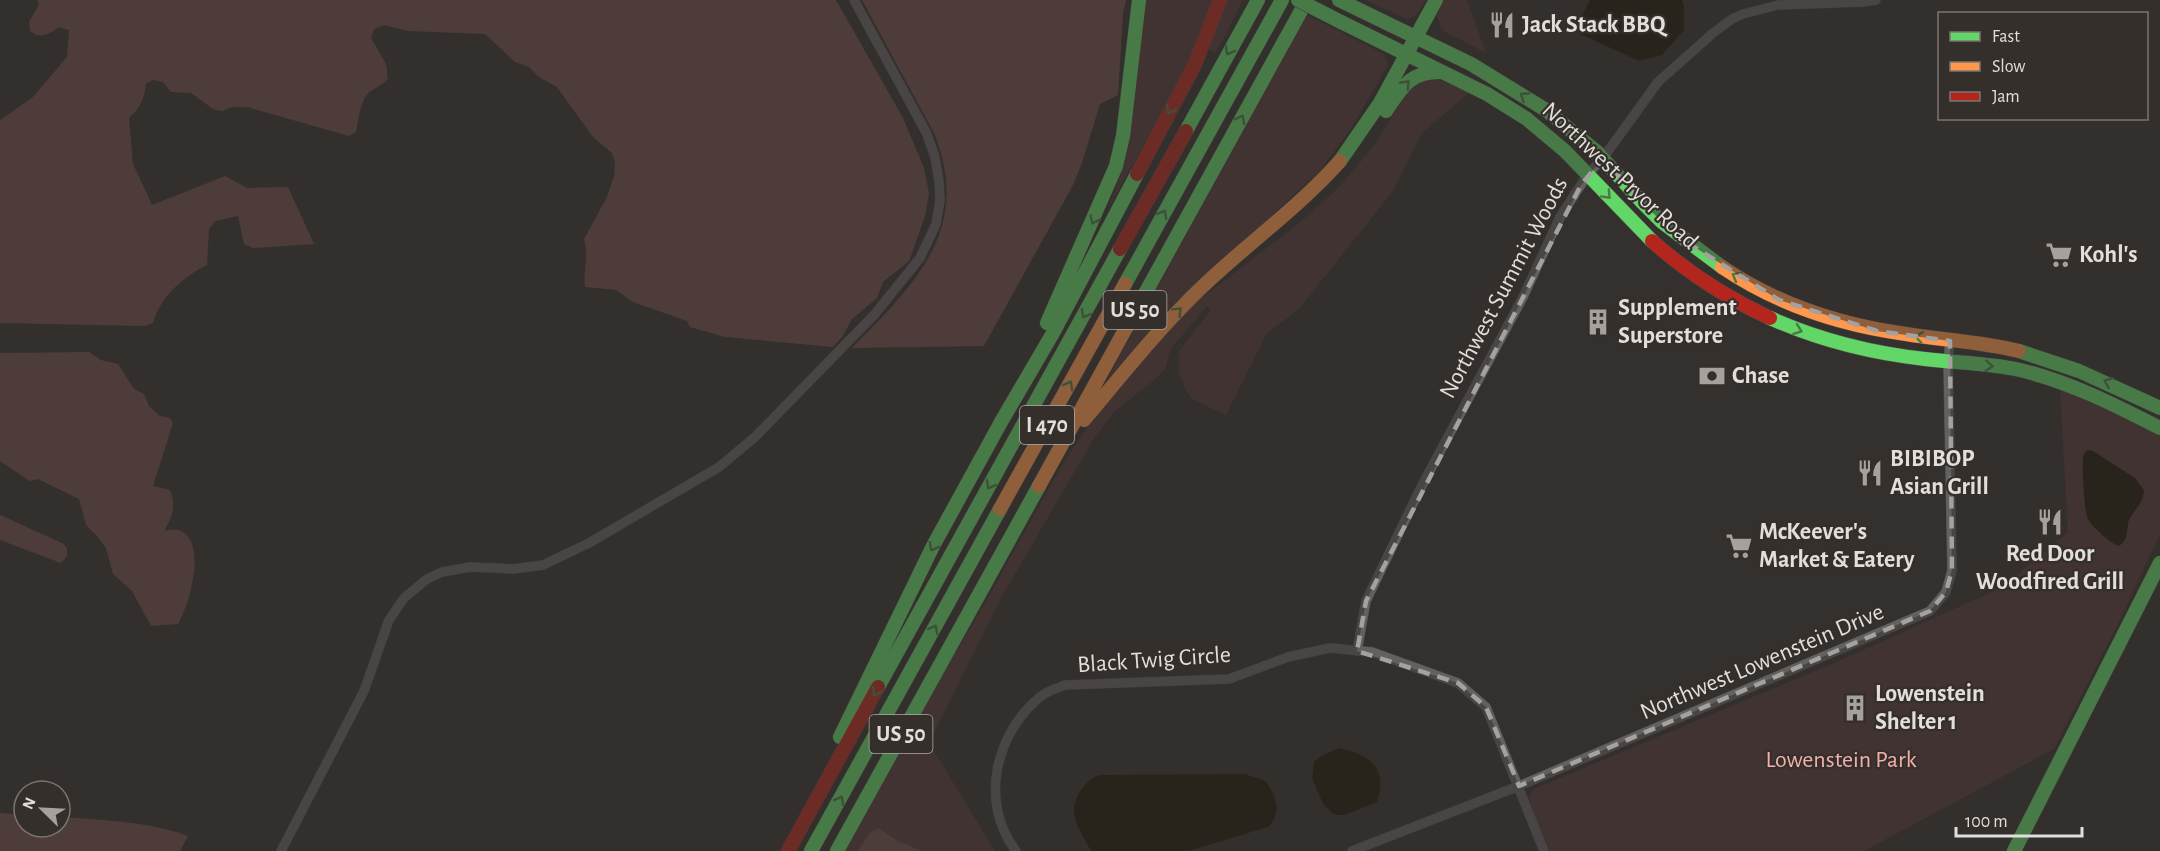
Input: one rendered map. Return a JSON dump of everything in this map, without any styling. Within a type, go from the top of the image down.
[{"type":"main road","points":[[1001,422],[1116,166],[1123,136],[1139,0]]},
{"type":"main road","points":[[787,851],[902,606],[1001,422],[1053,333],[1195,64],[1220,0]]},
{"type":"main road","name":"I 470","points":[[787,851],[1258,0]]},
{"type":"main road","name":"I 470","points":[[811,851],[1282,0]]},
{"type":"main road","name":"Northwest Pryor Road","points":[[1298,0],[1513,109],[1568,152],[1636,226],[1667,254],[1718,291],[1750,309],[1782,324],[1868,350],[1948,362],[1999,366],[2038,376],[2090,394],[2160,428]]},
{"type":"main road","name":"US 50","points":[[837,851],[1307,0]]},
{"type":"main road","points":[[1058,451],[1161,328],[1203,286],[1306,198],[1341,160],[1373,114],[1436,0]]},
{"type":"main road","name":"Northwest Pryor Road","points":[[1343,2],[1483,71],[1547,111],[1604,158],[1645,206],[1683,240],[1732,274],[1779,300],[1828,318],[1877,331],[1993,345],[2069,367],[2118,386],[2160,408]]},
{"type":"main road","points":[[1267,232],[1308,203],[1348,164],[1370,137],[1397,94],[1412,77],[1426,71],[1442,72]]},
{"type":"main road","points":[[2014,851],[2160,563]]},
{"type":"street","points":[[281,851],[364,690],[389,620],[404,598],[427,579],[442,572],[470,567],[513,569],[543,565],[625,523],[719,467],[755,437],[874,315],[920,258],[936,224],[940,200],[935,157],[926,132],[854,0]]},
{"type":"street","name":"Northwest Summit Woods","points":[[1357,651],[1366,601],[1422,484],[1523,297],[1560,217],[1588,174],[1604,158],[1658,82],[1732,19],[1778,5],[1876,0]]},
{"type":"street","name":"Northwest Lowenstein Drive","points":[[1352,851],[1519,786],[1930,611],[1946,592],[1952,570],[1948,362],[1950,341]]},
{"type":"street","name":"Black Twig Circle","points":[[1016,851],[1009,842],[996,807],[997,771],[1000,753],[1016,721],[1041,695],[1065,685],[1229,679],[1288,657],[1330,648],[1372,652],[1458,683],[1486,707],[1544,851]]},
{"type":"highlighted area","points":[[1603,158],[1645,206],[1683,240],[1779,300],[1877,331],[1950,341],[1952,570],[1946,592],[1930,611],[1519,786],[1486,707],[1458,683],[1357,651],[1366,601],[1581,185]]},
{"type":"green space","points":[[1145,0],[1215,0],[1189,62],[1108,209],[1119,180]]},
{"type":"green space","points":[[1226,0],[1243,0],[1216,53],[1207,49]]},
{"type":"green space","points":[[1365,0],[1426,0],[1415,16],[1407,19]]},
{"type":"green space","points":[[1444,0],[1467,0],[1486,53],[1445,32],[1444,29],[1442,31],[1437,16]]},
{"type":"green space","points":[[1307,15],[1384,54],[1388,65],[1350,130],[1321,169],[1175,307],[1106,381]]},
{"type":"green space","points":[[1431,77],[1470,92],[1422,133],[1393,191],[1299,309],[1267,333],[1226,415],[1192,399],[1186,391],[1179,372],[1179,351],[1211,310],[1207,306],[1170,350],[1165,369],[1115,411],[1094,438],[1001,598],[929,743],[995,851],[923,851],[898,841],[879,828],[870,832],[858,851],[844,851],[1062,465],[1097,413],[1133,366],[1199,300],[1293,228],[1333,193],[1376,142],[1411,86]]},
{"type":"green space","name":"Lowenstein Park","points":[[2060,388],[2089,399],[2160,434],[2160,534],[2119,622],[2054,749],[1864,851],[1549,851],[1529,801],[1534,789],[1832,664],[2003,587],[2068,532]]},
{"type":"shaded area","points":[[37,0],[836,0],[903,118],[924,168],[929,193],[925,216],[909,261],[883,282],[877,298],[852,319],[842,337],[833,347],[725,337],[690,327],[687,321],[633,302],[616,290],[585,287],[584,239],[607,197],[614,176],[615,162],[612,153],[593,137],[557,87],[539,77],[529,67],[515,62],[485,34],[408,31],[384,25],[374,29],[371,38],[386,64],[388,79],[368,93],[361,109],[356,132],[349,136],[247,107],[232,107],[222,111],[213,109],[191,93],[171,92],[163,82],[153,80],[146,84],[141,103],[129,118],[133,164],[152,205],[225,176],[247,188],[288,187],[314,244],[253,248],[244,244],[238,216],[215,221],[209,229],[207,265],[189,275],[167,296],[153,323],[145,326],[0,323],[0,120],[33,97],[67,57],[69,30],[59,27],[41,36],[30,31],[29,22],[39,5]]},
{"type":"shaded area","points":[[862,0],[1126,0],[1123,14],[1118,95],[1100,104],[1073,185],[984,346],[852,348],[897,301],[916,277],[931,252],[942,226],[946,198],[944,167],[934,133]]},
{"type":"shaded area","points":[[1590,0],[1682,0],[1684,30],[1662,55],[1639,61],[1580,34],[1576,30]]},
{"type":"shaded area","points":[[89,352],[101,360],[118,364],[134,389],[144,394],[149,406],[160,416],[170,418],[173,423],[153,486],[170,490],[172,496],[173,511],[164,531],[178,530],[187,536],[193,546],[194,574],[187,603],[178,624],[151,626],[132,591],[113,574],[106,548],[86,525],[79,499],[38,479],[30,481],[0,461],[0,353]]},
{"type":"shaded area","points":[[2088,450],[2135,478],[2144,490],[2141,502],[2129,520],[2126,538],[2119,546],[2097,530],[2087,515],[2083,463],[2084,455]]},
{"type":"shaded area","points":[[0,515],[62,543],[67,548],[67,556],[61,563],[0,540]]},
{"type":"shaded area","points":[[1339,748],[1368,759],[1378,772],[1380,780],[1377,802],[1345,815],[1332,813],[1323,804],[1312,778],[1314,762],[1321,756]]},
{"type":"shaded area","points":[[1245,774],[1266,781],[1270,787],[1277,810],[1273,821],[1268,827],[1189,851],[1091,851],[1075,817],[1074,810],[1078,795],[1087,783],[1099,775]]},
{"type":"shaded area","points":[[0,813],[12,814],[12,839],[72,839],[72,818],[141,824],[188,836],[180,851],[0,851]]},
{"type":"shaded area","points":[[879,828],[898,841],[923,851],[858,851],[870,832]]},
{"type":"traffic: fast","points":[[1047,323],[1116,166],[1123,136],[1139,0]]},
{"type":"traffic: fast","points":[[1186,131],[1258,0]]},
{"type":"traffic: fast","points":[[1125,284],[1282,0]]},
{"type":"traffic: fast","points":[[1298,0],[1341,22]]},
{"type":"traffic: fast","points":[[1131,319],[1307,0]]},
{"type":"traffic: fast","points":[[1339,0],[1471,64],[1546,110],[1597,152],[1662,222],[1722,267]]},
{"type":"traffic: fast","points":[[1340,161],[1380,103],[1436,0]]},
{"type":"traffic: fast","points":[[1341,22],[1487,94],[1527,119],[1565,151],[1652,241]]},
{"type":"traffic: fast","points":[[1386,111],[1408,82],[1422,74],[1442,72]]},
{"type":"traffic: fast","points":[[840,737],[933,546],[1053,333],[1137,174]]},
{"type":"traffic: fast","points":[[878,687],[1120,249]]},
{"type":"traffic: fast","points":[[1770,318],[1807,333],[1865,349],[1925,359],[1997,366],[2039,375],[2092,395],[2160,428]]},
{"type":"traffic: fast","points":[[2019,351],[2079,371],[2160,408]]},
{"type":"traffic: fast","points":[[837,851],[1039,486]]},
{"type":"traffic: fast","points":[[811,851],[1000,509]]},
{"type":"traffic: fast","points":[[2014,851],[2160,563]]},
{"type":"traffic: slow","points":[[1084,420],[1186,303],[1219,271],[1290,210],[1340,161]]},
{"type":"traffic: slow","points":[[1722,267],[1787,303],[1834,319],[1881,330],[2019,351]]},
{"type":"traffic: slow","points":[[1000,509],[1125,284]]},
{"type":"traffic: slow","points":[[1039,486],[1131,319]]},
{"type":"traffic: jam","points":[[1137,174],[1195,64],[1220,0]]},
{"type":"traffic: jam","points":[[1120,249],[1186,131]]},
{"type":"traffic: jam","points":[[1652,241],[1708,284],[1770,318]]},
{"type":"traffic: jam","points":[[788,851],[878,687]]},
{"type":"place","name":"Jack Stack BBQ","points":[[1502,25]]},
{"type":"place","name":"Kohl's","points":[[2059,255]]},
{"type":"place","name":"Supplement Superstore","points":[[1598,322]]},
{"type":"place","name":"Chase","points":[[1712,376]]},
{"type":"place","name":"BIBIBOP Asian Grill","points":[[1870,473]]},
{"type":"place","name":"Red Door Woodfired Grill","points":[[2050,522]]},
{"type":"place","name":"McKeever's Market & Eatery","points":[[1739,546]]},
{"type":"place","name":"Lowenstein Shelter 1","points":[[1855,708]]}]
